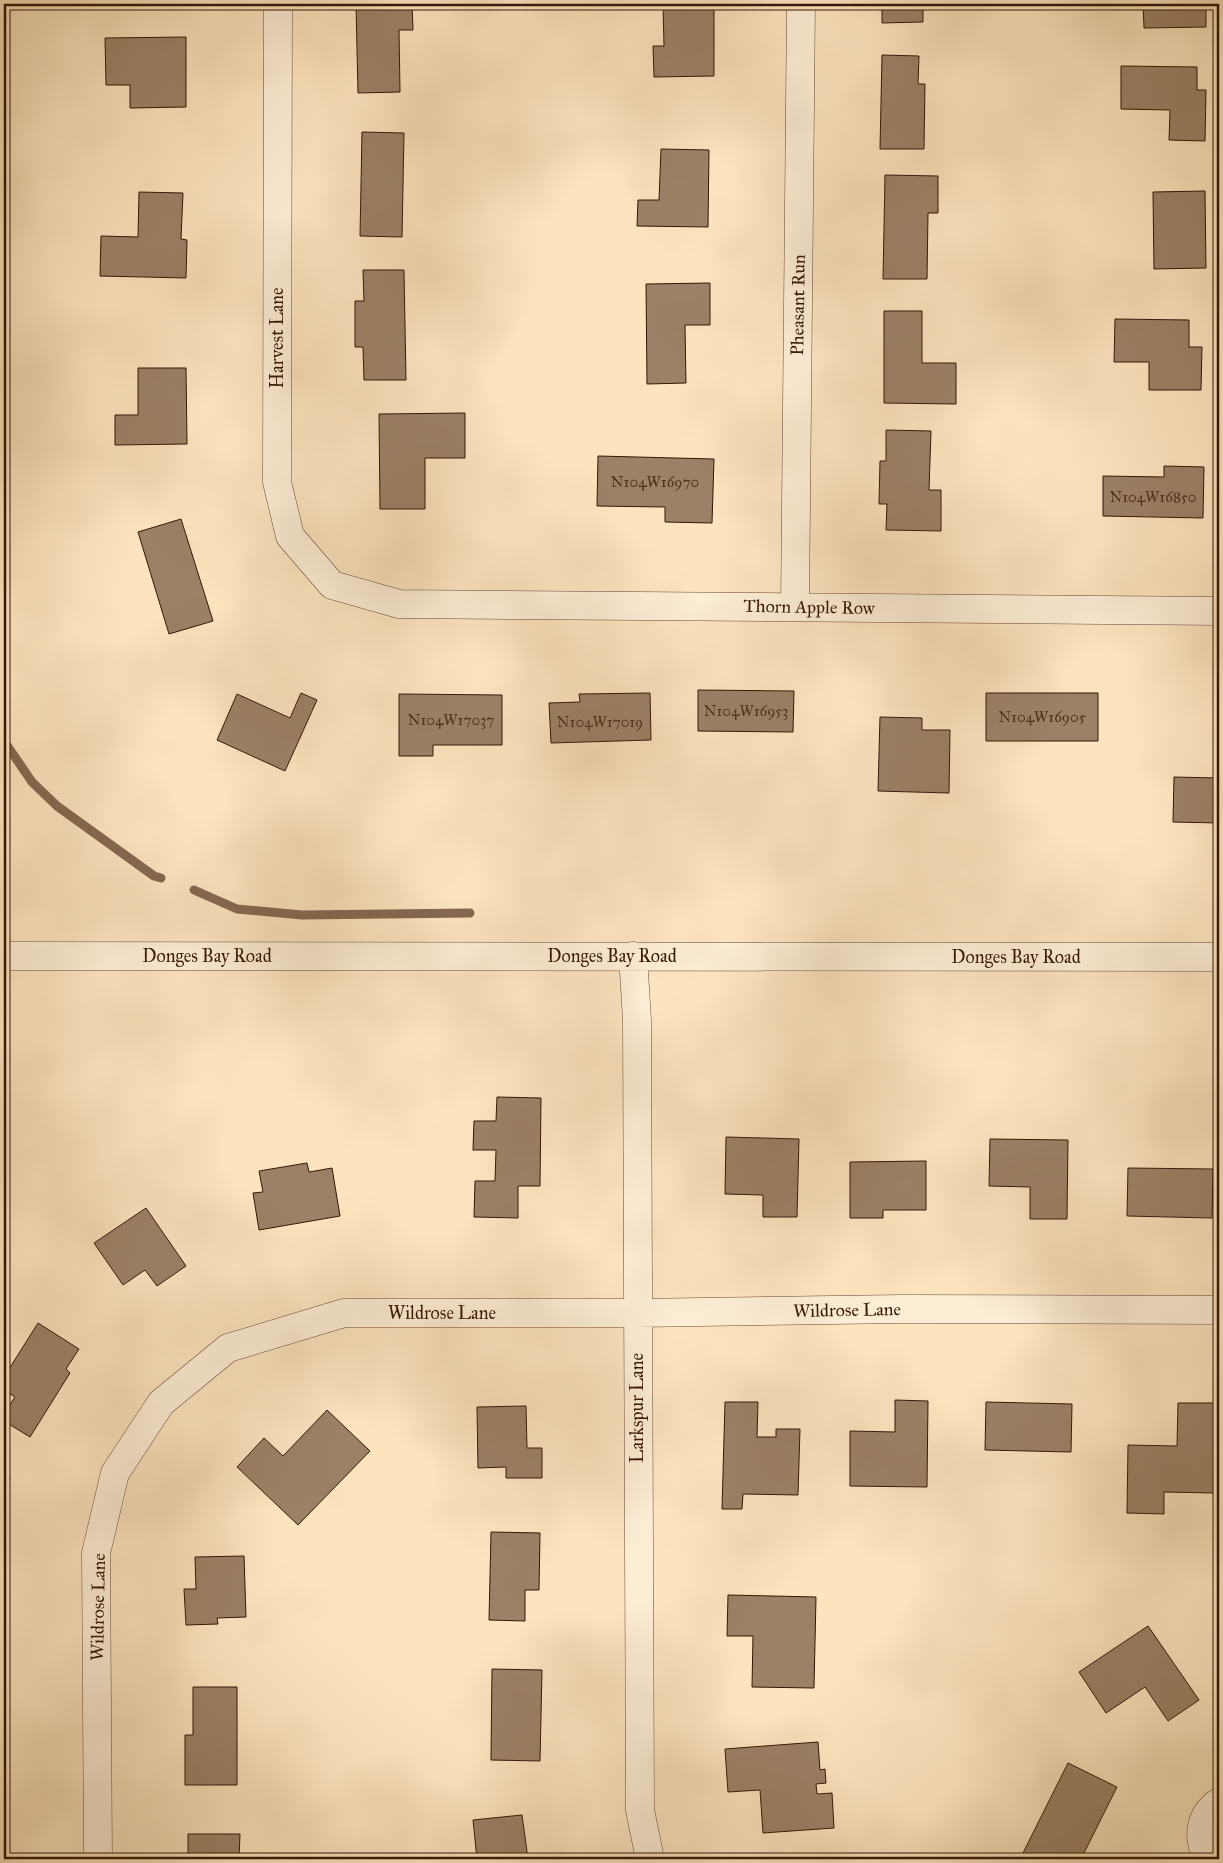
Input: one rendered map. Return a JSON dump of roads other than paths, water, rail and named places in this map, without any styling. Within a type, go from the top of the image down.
[{"type":"street","name":"Harvest Lane","points":[[278,4],[277,482],[290,536],[332,584],[399,604]]},
{"type":"street","name":"Pheasant Run","points":[[795,607],[801,4]]},
{"type":"street","name":"Thorn Apple Row","points":[[399,604],[1219,611]]},
{"type":"street","name":"Donges Bay Road","points":[[4,956],[1219,957]]},
{"type":"street","name":"Larkspur Lane","points":[[633,956],[637,1020],[640,1810],[650,1859]]},
{"type":"street","name":"Wildrose Lane","points":[[98,1859],[96,1553],[116,1474],[161,1403],[228,1348],[344,1313],[1219,1310]]},
{"type":"street","points":[[1209,1859],[1203,1850],[1200,1837],[1202,1824],[1208,1812],[1219,1802]]},
{"type":"waterway","points":[[4,741],[32,782],[57,806],[154,876],[161,878]]},
{"type":"waterway","points":[[194,890],[237,909],[302,915],[470,913]]}]
